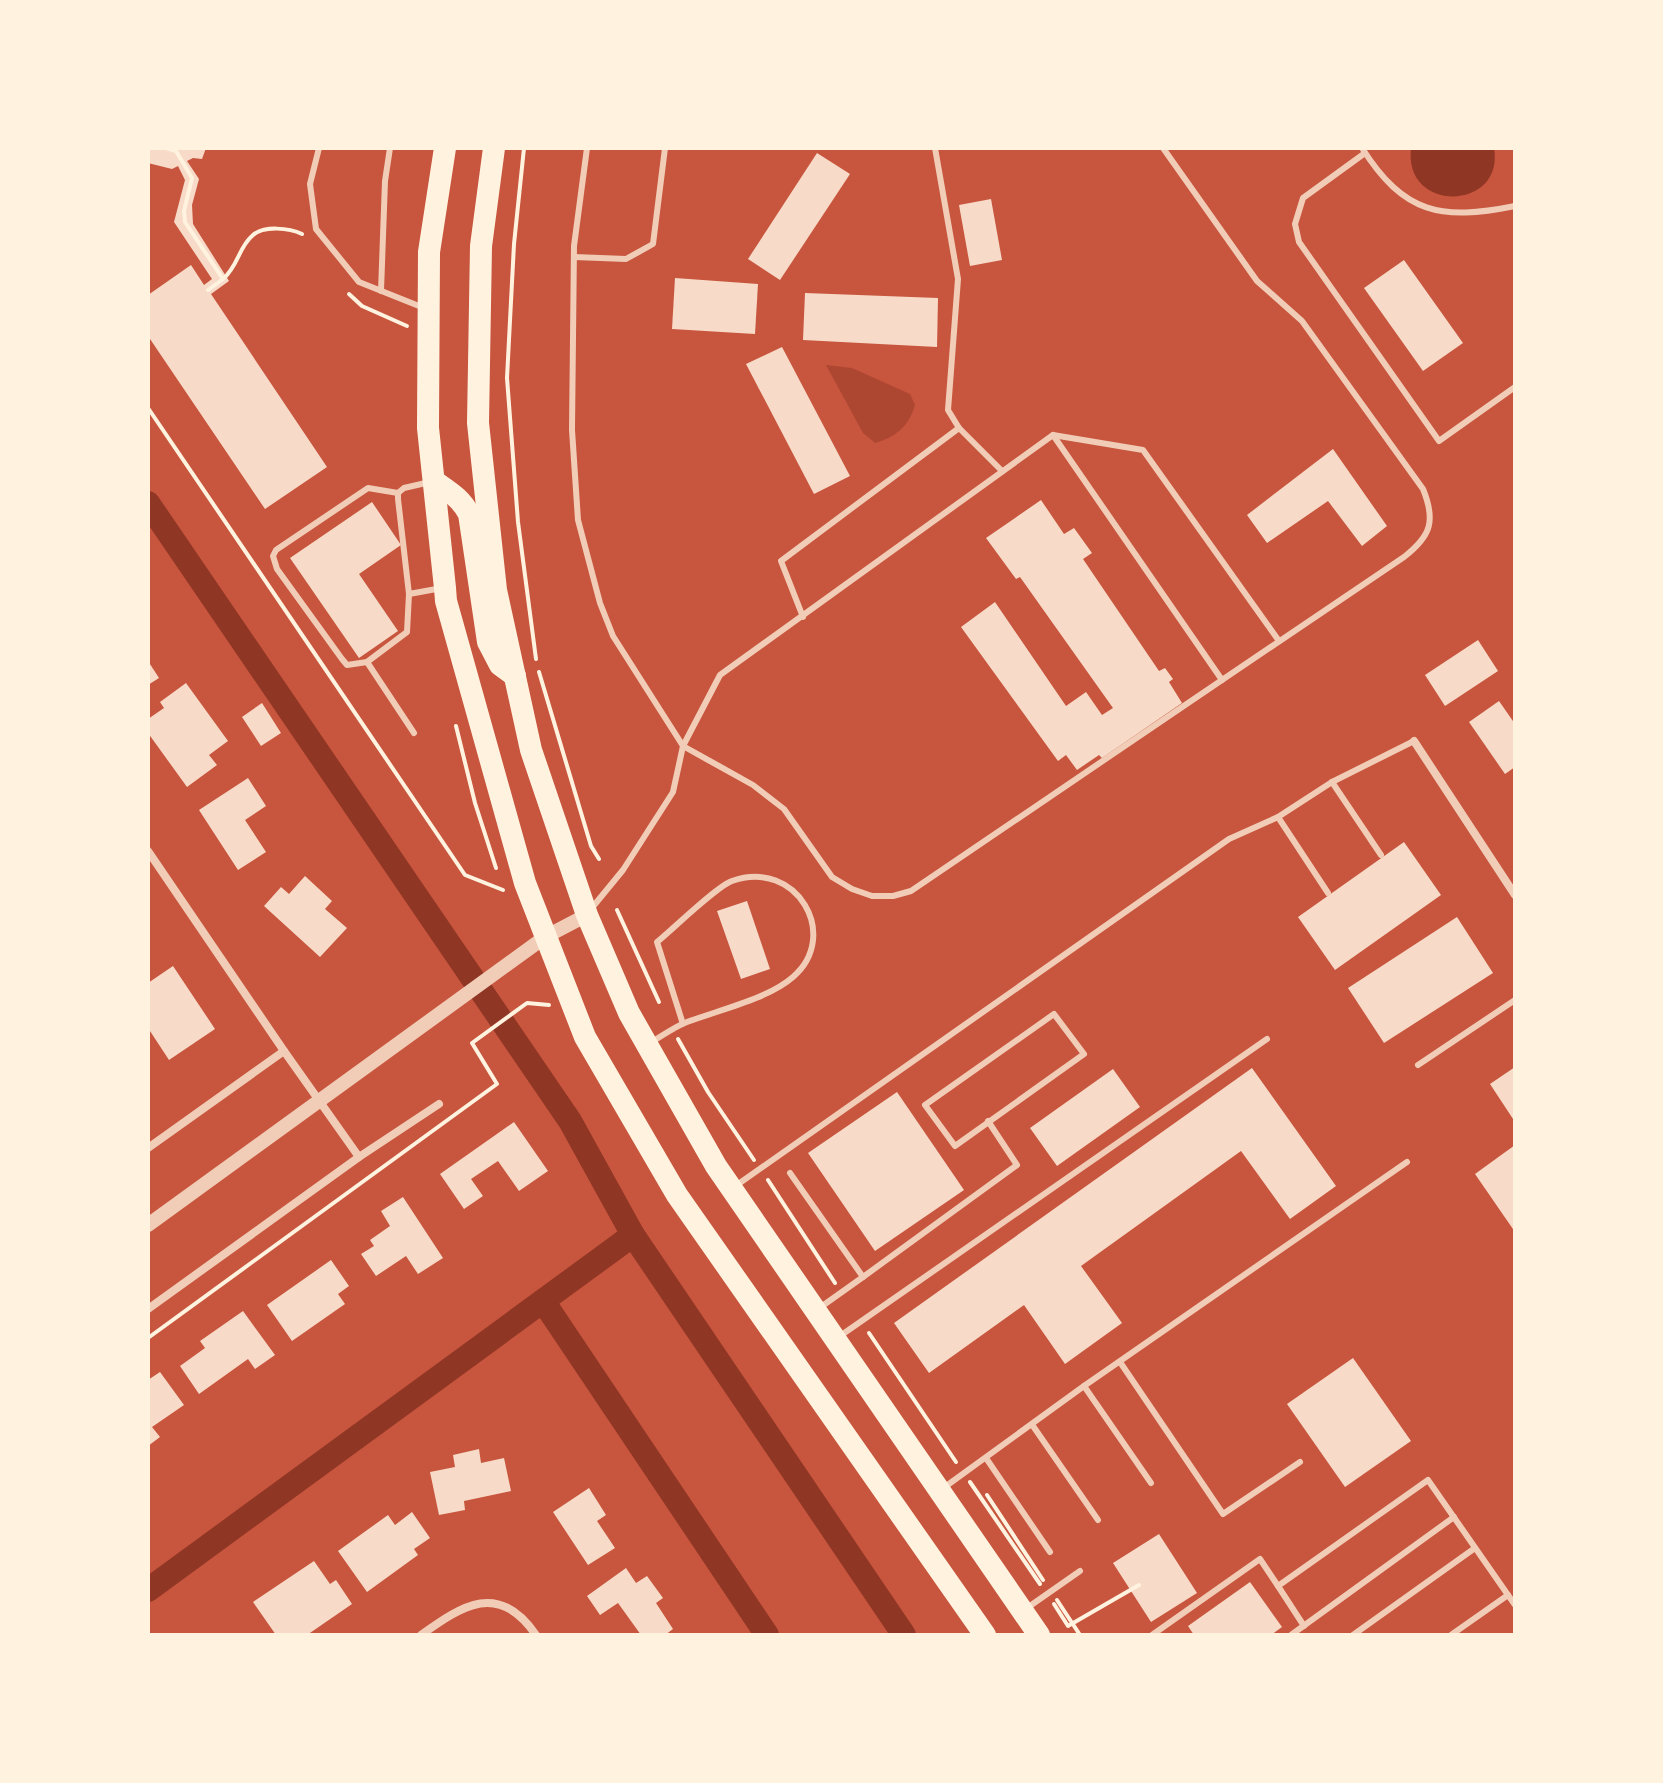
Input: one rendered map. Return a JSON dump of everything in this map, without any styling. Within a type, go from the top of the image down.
[{"type":"highway","points":[[445,148],[429,252],[428,428],[446,601],[525,883],[585,1037],[677,1195],[985,1635]]},
{"type":"highway","points":[[494,148],[481,246],[478,423],[496,590],[531,750],[587,915],[629,1013],[731,1189],[1039,1635]]},
{"type":"highway","points":[[434,481],[453,493],[469,514],[488,642],[500,665],[515,676]]},
{"type":"street","points":[[1414,741],[1515,895]]},
{"type":"street","points":[[148,851],[318,1102],[359,1157]]},
{"type":"street","points":[[148,1225],[545,937],[587,915]]},
{"type":"street","points":[[148,1148],[284,1051]]},
{"type":"street","points":[[148,1309],[359,1157],[439,1104]]},
{"type":"street","points":[[421,1635],[465,1607],[493,1603],[516,1611],[536,1635]]},
{"type":"lane","points":[[319,148],[310,184],[316,229],[359,282],[429,310]]},
{"type":"lane","points":[[381,291],[385,181],[390,148]]},
{"type":"lane","points":[[587,148],[574,257],[572,430],[578,520],[600,603],[613,636],[683,746],[753,785],[784,809],[832,877],[872,896],[893,896],[911,891],[1420,544],[1429,526],[1432,511],[1423,489],[1302,321],[1257,281],[1163,148]]},
{"type":"lane","points":[[574,257],[626,259],[653,244],[665,148]]},
{"type":"lane","points":[[935,148],[958,279],[948,410],[959,428],[1001,470]]},
{"type":"lane","points":[[1515,206],[1487,212],[1450,214],[1415,203],[1393,188],[1364,151],[1303,198],[1295,224],[1299,242],[1439,441],[1515,387]]},
{"type":"lane","points":[[803,617],[781,561],[959,428]]},
{"type":"lane","points":[[587,915],[623,870],[673,792],[683,746],[720,675],[1053,435],[1143,450],[1279,641]]},
{"type":"lane","points":[[1053,435],[1222,680]]},
{"type":"lane","points":[[398,493],[409,594],[407,632],[367,662],[347,665],[277,569],[273,556],[276,550],[368,488],[398,493],[404,488],[434,481]]},
{"type":"lane","points":[[409,594],[445,588]]},
{"type":"lane","points":[[367,662],[414,733]]},
{"type":"lane","points":[[731,1189],[1229,839],[1278,817],[1332,782],[1414,741]]},
{"type":"lane","points":[[1332,782],[1381,855]]},
{"type":"lane","points":[[1278,817],[1328,893]]},
{"type":"lane","points":[[647,1045],[683,1024],[780,987],[795,976],[808,960],[813,941],[809,916],[801,896],[787,884],[765,876],[729,882],[657,942],[683,1024]]},
{"type":"lane","points":[[1418,1065],[1515,1000]]},
{"type":"lane","points":[[1054,1014],[1084,1054],[988,1121],[955,1146],[925,1105],[1054,1014]]},
{"type":"lane","points":[[835,1339],[1267,1039]]},
{"type":"lane","points":[[815,1311],[1017,1165],[988,1121]]},
{"type":"lane","points":[[939,1491],[1033,1426],[1084,1386],[1407,1162]]},
{"type":"lane","points":[[790,1173],[863,1277]]},
{"type":"lane","points":[[1120,1362],[1223,1514],[1300,1462]]},
{"type":"lane","points":[[1084,1386],[1151,1483]]},
{"type":"lane","points":[[1033,1426],[1098,1520]]},
{"type":"lane","points":[[986,1458],[1050,1552]]},
{"type":"lane","points":[[1278,1586],[1428,1480],[1515,1605]]},
{"type":"lane","points":[[1291,1635],[1454,1517]]},
{"type":"lane","points":[[1353,1635],[1475,1548]]},
{"type":"lane","points":[[1152,1635],[1260,1559],[1304,1626]]},
{"type":"lane","points":[[1023,1611],[1080,1571]]},
{"type":"lane","points":[[1451,1635],[1463,1632],[1508,1595]]},
{"type":"path","points":[[166,148],[176,151],[192,178],[184,211],[185,222],[223,279]]},
{"type":"path","points":[[524,148],[514,244],[507,378],[518,522],[536,665],[591,846],[599,859]]},
{"type":"path","points":[[208,290],[233,271],[252,236],[264,230],[281,229],[297,231],[308,237]]},
{"type":"path","points":[[345,288],[362,306],[413,329]]},
{"type":"path","points":[[148,408],[465,875],[503,890]]},
{"type":"path","points":[[617,910],[673,1030],[708,1092],[842,1292]]},
{"type":"path","points":[[148,1338],[497,1084],[472,1046],[476,1038],[527,1003],[549,1005]]},
{"type":"path","points":[[861,1321],[964,1473],[1080,1635]]},
{"type":"path","points":[[987,1495],[1068,1626],[1139,1585]]},
{"type":"shaded area","points":[[1411,148],[1494,148],[1493,169],[1485,184],[1470,193],[1454,196],[1437,194],[1422,185],[1413,170]]},
{"type":"shaded area","points":[[826,365],[852,368],[910,394],[915,405],[905,425],[895,434],[875,443],[863,433]]},
{"type":"building","points":[[148,148],[206,148],[202,159],[187,161],[199,179],[192,205],[193,224],[229,281],[211,294],[327,467],[265,509],[148,336],[148,295],[191,265],[204,285],[212,279],[174,222],[185,180],[178,166],[172,169],[148,163]]},
{"type":"building","points":[[817,153],[850,174],[780,280],[748,259]]},
{"type":"building","points":[[991,199],[1002,260],[970,266],[959,205]]},
{"type":"building","points":[[1404,260],[1463,343],[1423,371],[1364,288]]},
{"type":"building","points":[[675,278],[758,284],[755,334],[672,329]]},
{"type":"building","points":[[805,293],[938,298],[937,347],[803,340]]},
{"type":"building","points":[[782,347],[850,476],[814,494],[746,364]]},
{"type":"building","points":[[1333,449],[1387,526],[1362,546],[1328,501],[1267,543],[1247,515]]},
{"type":"building","points":[[1041,500],[1064,534],[1074,528],[1092,553],[1083,559],[1159,671],[1165,668],[1173,679],[1169,682],[1182,703],[1102,758],[1099,755],[1077,770],[1066,755],[1058,761],[961,627],[995,602],[1066,706],[1086,692],[1102,715],[1113,708],[1020,577],[1016,579],[986,538]]},
{"type":"building","points":[[372,502],[401,545],[359,574],[398,631],[359,658],[290,558]]},
{"type":"building","points":[[1478,640],[1498,671],[1445,706],[1425,675]]},
{"type":"building","points":[[148,661],[159,678],[148,685]]},
{"type":"building","points":[[186,683],[228,741],[209,755],[217,765],[187,787],[148,733],[148,719],[164,708],[160,702]]},
{"type":"building","points":[[1499,701],[1515,724],[1515,767],[1505,774],[1469,722]]},
{"type":"building","points":[[262,703],[281,733],[261,746],[242,717]]},
{"type":"building","points":[[248,778],[266,806],[245,820],[266,852],[238,870],[199,810]]},
{"type":"building","points":[[1404,842],[1441,895],[1335,970],[1298,917]]},
{"type":"building","points":[[305,876],[332,901],[325,909],[347,928],[320,957],[264,906],[281,887],[289,894]]},
{"type":"building","points":[[747,901],[770,969],[741,979],[717,911]]},
{"type":"building","points":[[1457,917],[1493,973],[1384,1043],[1348,988]]},
{"type":"building","points":[[173,966],[215,1029],[169,1060],[148,1028],[148,983]]},
{"type":"building","points":[[1515,1067],[1515,1122],[1490,1084]]},
{"type":"building","points":[[1252,1068],[1336,1186],[1290,1219],[1241,1151],[1081,1266],[1122,1323],[1065,1364],[1024,1305],[929,1373],[894,1323]]},
{"type":"building","points":[[1113,1069],[1140,1107],[1057,1166],[1030,1128]]},
{"type":"building","points":[[897,1092],[964,1190],[875,1251],[808,1153]]},
{"type":"building","points":[[514,1122],[548,1171],[519,1191],[498,1161],[471,1179],[483,1196],[464,1209],[440,1174]]},
{"type":"building","points":[[1515,1145],[1515,1232],[1475,1174]]},
{"type":"building","points":[[403,1197],[443,1258],[418,1274],[406,1256],[376,1276],[361,1254],[374,1246],[370,1240],[390,1226],[381,1211]]},
{"type":"building","points":[[331,1260],[349,1286],[338,1294],[345,1304],[292,1341],[267,1305]]},
{"type":"building","points":[[243,1311],[275,1355],[255,1369],[248,1359],[199,1394],[180,1366],[205,1348],[200,1341]]},
{"type":"building","points":[[1353,1358],[1411,1441],[1345,1487],[1287,1404]]},
{"type":"building","points":[[160,1372],[184,1405],[152,1427],[160,1437],[148,1446],[148,1380]]},
{"type":"building","points":[[479,1449],[481,1463],[504,1458],[511,1491],[464,1501],[465,1510],[439,1515],[430,1472],[455,1467],[453,1455]]},
{"type":"building","points":[[589,1488],[606,1515],[597,1521],[615,1548],[588,1565],[553,1512]]},
{"type":"building","points":[[412,1512],[430,1538],[414,1549],[418,1555],[367,1592],[338,1551],[388,1515],[395,1525]]},
{"type":"building","points":[[1159,1534],[1197,1593],[1151,1622],[1113,1563]]},
{"type":"building","points":[[314,1561],[330,1584],[336,1580],[352,1604],[307,1635],[276,1635],[253,1602]]},
{"type":"building","points":[[626,1568],[636,1583],[647,1576],[663,1598],[656,1603],[673,1629],[665,1635],[641,1635],[618,1603],[600,1615],[587,1596]]},
{"type":"building","points":[[1250,1582],[1282,1627],[1271,1635],[1194,1635],[1188,1626]]},
{"type":"waterway","points":[[148,503],[570,1121],[633,1235],[904,1635]]},
{"type":"waterway","points":[[148,1590],[633,1235]]},
{"type":"waterway","points":[[543,1301],[767,1635]]}]
